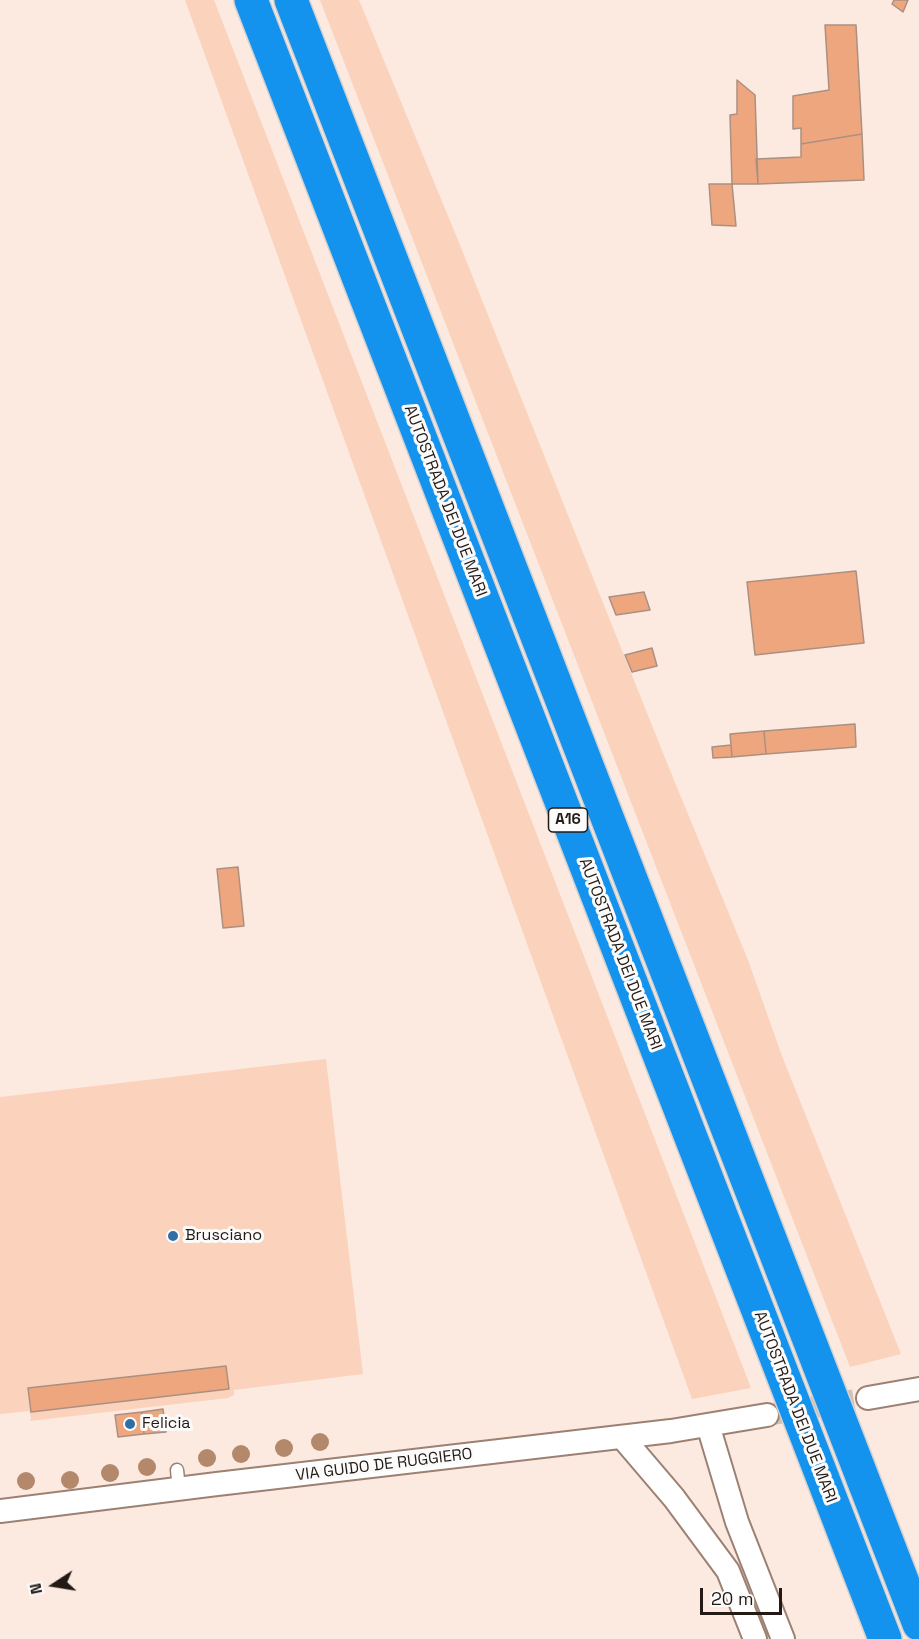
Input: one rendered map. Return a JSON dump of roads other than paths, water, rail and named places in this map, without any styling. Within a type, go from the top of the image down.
[{"type":"highway","name":"AUTOSTRADA DEI DUE MARI","points":[[251,0],[885,1639]]},
{"type":"highway","name":"A16","points":[[291,0],[919,1624]]},
{"type":"street","points":[[868,1398],[919,1389]]},
{"type":"street","name":"VIA GUIDO DE RUGGIERO","points":[[0,1511],[178,1479],[622,1437],[767,1415]]},
{"type":"street","points":[[708,1425],[737,1522],[783,1639]]},
{"type":"street","points":[[622,1437],[674,1498],[728,1571],[755,1639]]},
{"type":"lane","points":[[0,1506],[0,1511]]},
{"type":"tunnel","points":[[767,1415],[868,1398]]},
{"type":"place","name":"Brusciano","points":[[173,1236]]},
{"type":"place","name":"Felicia","points":[[130,1424]]}]
